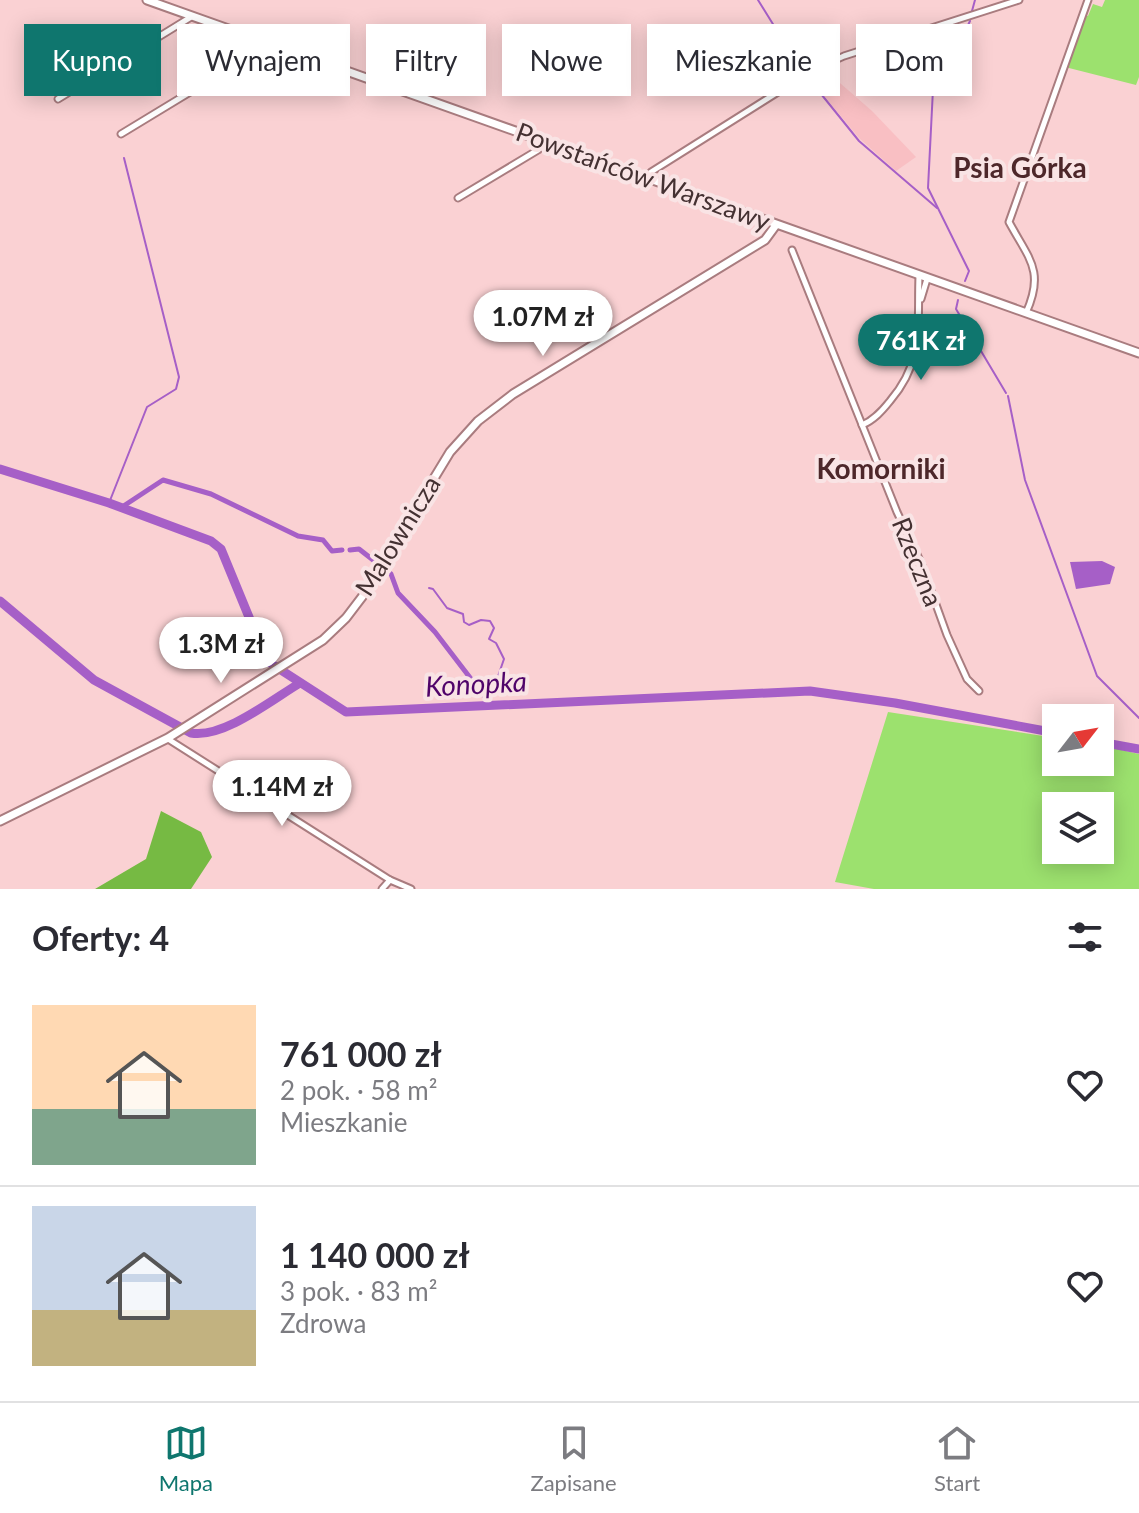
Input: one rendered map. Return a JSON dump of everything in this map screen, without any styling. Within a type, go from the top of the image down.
[{"type":"main road","name":"Powstańców Warszawy","points":[[147,0],[212,24]]},
{"type":"main road","name":"Powstańców Warszawy","points":[[350,74],[1139,353]]},
{"type":"main road","name":"Malownicza","points":[[0,821],[168,738],[323,640],[346,618],[450,452],[478,421],[526,386],[765,240],[776,225]]},
{"type":"street","points":[[648,180],[651,172],[813,70],[844,56],[1019,0]]},
{"type":"street","points":[[1026,313],[1036,282],[1031,259],[1009,222],[1088,0]]},
{"type":"street","points":[[58,99],[191,16]]},
{"type":"street","points":[[121,134],[184,96]]},
{"type":"street","points":[[458,198],[538,150],[544,142]]},
{"type":"street","name":"Rzeczna","points":[[792,250],[921,563],[947,635],[967,679],[979,691]]},
{"type":"street","points":[[862,425],[877,416],[901,389],[908,376],[919,342],[923,277]]},
{"type":"street","points":[[168,738],[390,880],[411,889]]},
{"type":"street","points":[[382,889],[390,880]]},
{"type":"shaded area","points":[[840,83],[916,157],[896,171],[859,138],[824,96],[840,96]]},
{"type":"shaded area","points":[[1102,561],[1115,567],[1110,584],[1076,589],[1070,562]]},
{"type":"green space","points":[[1105,0],[1139,0],[1139,77],[1136,85],[1065,67],[1084,15],[1088,16],[1093,4],[1102,7]]},
{"type":"green space","points":[[888,712],[1042,736],[1042,776],[1114,776],[1114,748],[1139,754],[1139,889],[874,889],[835,882]]},
{"type":"green space","points":[[161,811],[201,832],[212,857],[191,889],[95,889],[146,859]]},
{"type":"waterway","points":[[758,0],[773,24]]},
{"type":"waterway","points":[[972,11],[975,0]]},
{"type":"waterway","points":[[823,96],[859,141],[937,208]]},
{"type":"waterway","points":[[933,96],[928,188],[969,271],[965,281]]},
{"type":"waterway","points":[[109,503],[147,407],[176,389],[179,377],[124,158]]},
{"type":"waterway","points":[[958,300],[956,309],[1006,393]]},
{"type":"waterway","points":[[1008,396],[1025,480],[1097,676],[1139,718]]},
{"type":"waterway","name":"Konopka","points":[[0,469],[109,503],[211,541],[221,549],[267,661],[346,712],[810,691],[1042,730]]},
{"type":"waterway","points":[[122,507],[163,480],[211,494],[298,536],[323,540],[332,551],[342,550]]},
{"type":"waterway","points":[[350,550],[359,549],[391,574],[398,593],[435,632],[491,705]]},
{"type":"waterway","points":[[429,588],[447,608],[463,614],[464,622],[469,625],[481,620],[490,621],[494,628],[489,639],[496,643],[504,659],[495,685]]},
{"type":"waterway","points":[[0,601],[94,680],[191,733],[218,730],[232,724],[300,683]]},
{"type":"waterway","name":"Konopka","points":[[1114,745],[1139,749]]},
{"type":"district","name":"Psia Górka","points":[[1020,168]]},
{"type":"district","name":"Komorniki","points":[[881,469]]}]
